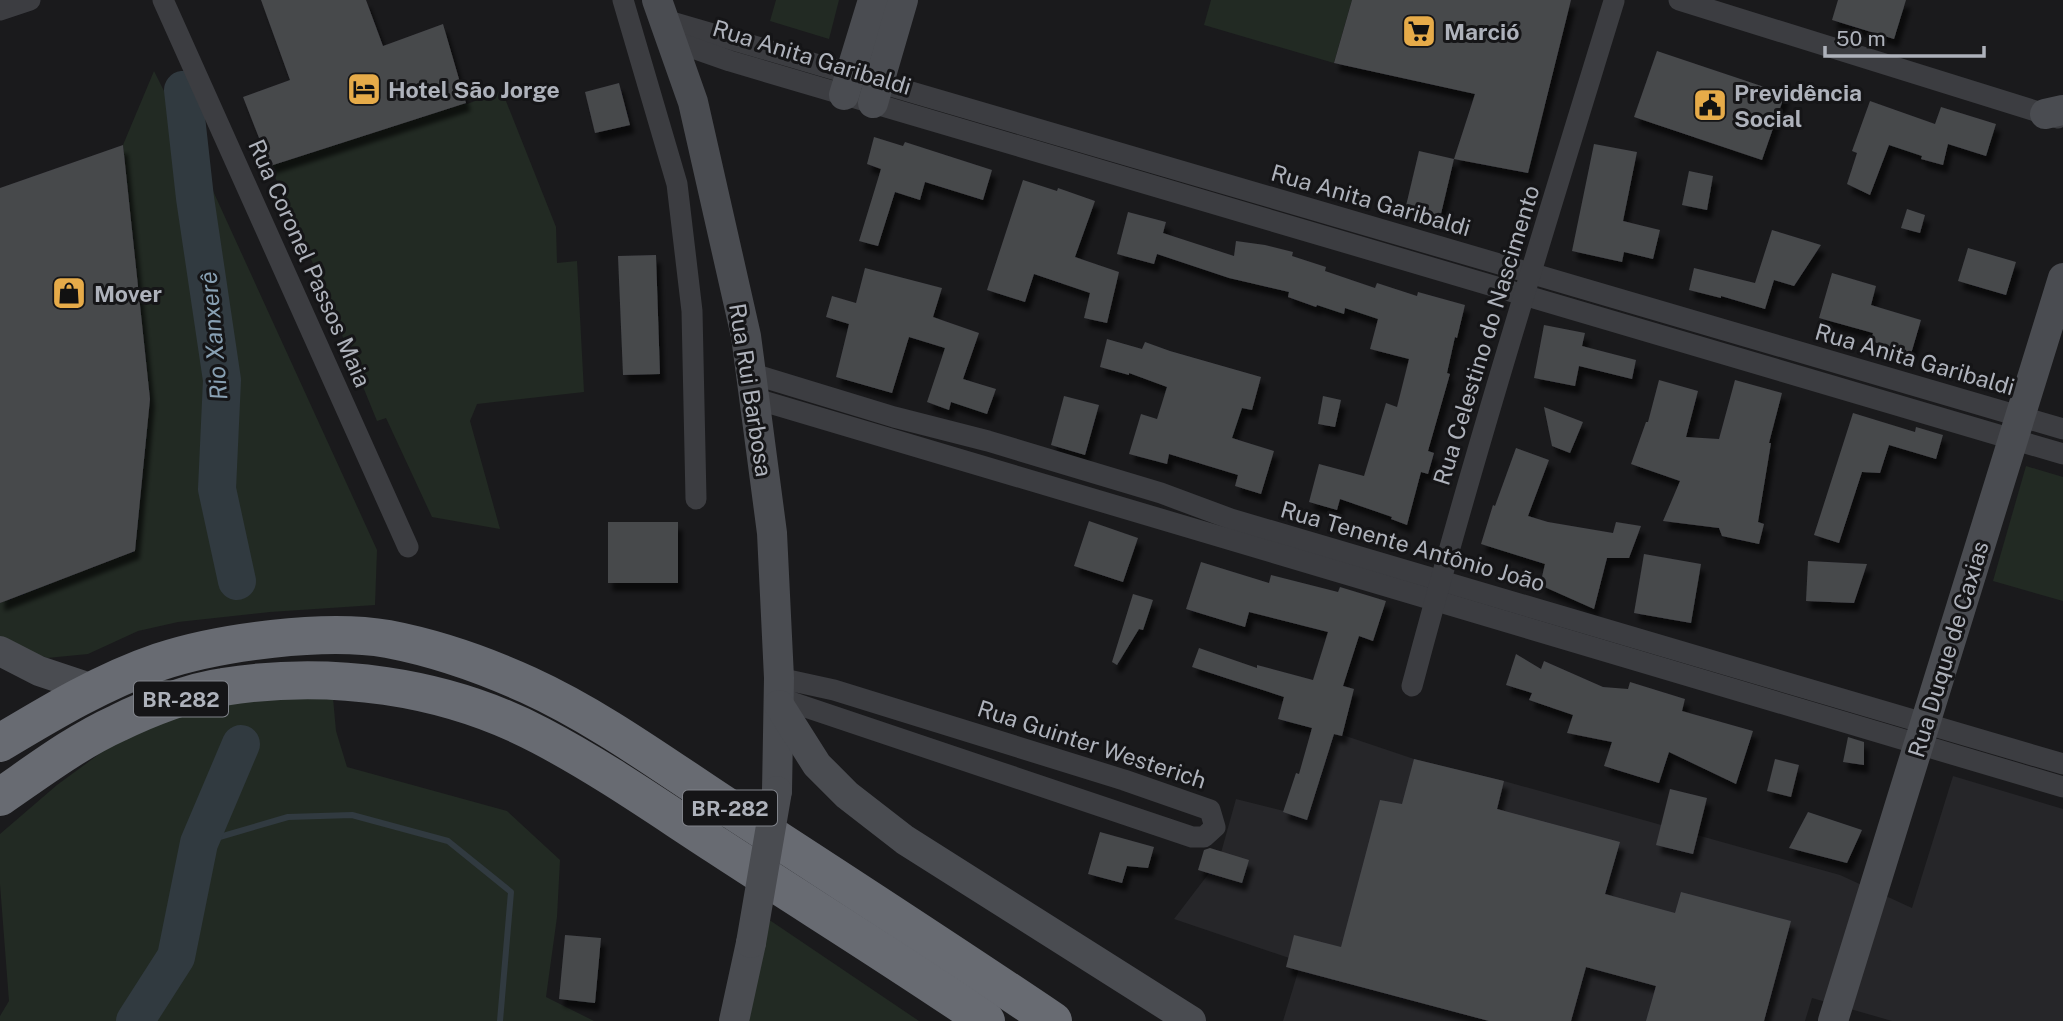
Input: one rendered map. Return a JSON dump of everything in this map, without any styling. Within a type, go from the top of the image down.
[{"type":"highway","name":"BR-282","points":[[0,743],[96,690],[159,662],[215,648],[294,636],[386,639],[491,669],[531,687],[620,737],[1053,1021]]},
{"type":"highway","name":"BR-282","points":[[0,797],[89,738],[120,722],[194,694],[220,687],[273,681],[385,684],[480,709],[540,735],[650,802],[976,1017]]},
{"type":"street","points":[[0,10],[30,0]]},
{"type":"street","name":"Rua Coronel Passos Maia","points":[[163,0],[408,547]]},
{"type":"street","name":"Rua Rui Barbosa","points":[[623,0],[677,184],[692,311],[696,499]]},
{"type":"street","points":[[861,89],[873,0]]},
{"type":"street","points":[[861,89],[903,0]]},
{"type":"street","name":"Rua Celestino do Nascimento","points":[[1412,686],[1523,296],[1618,0]]},
{"type":"street","points":[[1679,0],[2057,115]]},
{"type":"street","name":"Rua Rui Barbosa","points":[[665,20],[693,102],[746,336],[772,533],[779,694],[777,791],[751,943],[734,1021]]},
{"type":"street","name":"Rua Anita Garibaldi","points":[[665,20],[861,89],[1022,135],[1109,151],[1847,366],[2016,428],[2063,454]]},
{"type":"street","name":"Rua Anita Garibaldi","points":[[1022,135],[1104,172],[1842,389],[2016,428],[2063,429]]},
{"type":"street","points":[[1104,172],[1109,151]]},
{"type":"street","points":[[1196,199],[1202,178]]},
{"type":"street","points":[[1298,229],[1304,208]]},
{"type":"street","points":[[1390,257],[1395,234]]},
{"type":"street","name":"Rua Duque de Caxias","points":[[1833,1021],[2063,278]]},
{"type":"street","points":[[1650,333],[1658,311]]},
{"type":"street","points":[[1742,360],[1749,337]]},
{"type":"street","points":[[1842,389],[1847,366]]},
{"type":"street","name":"Rua Tenente Antônio João","points":[[752,385],[891,427],[982,464],[1074,492],[1155,516],[1229,528],[1921,734],[2058,785]]},
{"type":"street","name":"Rua Tenente Antônio João","points":[[891,427],[988,441],[1161,493],[1229,528]]},
{"type":"street","points":[[982,464],[988,441]]},
{"type":"street","points":[[1074,492],[1081,469]]},
{"type":"street","points":[[1155,516],[1161,493]]},
{"type":"street","points":[[0,651],[39,671],[96,690]]},
{"type":"street","name":"Rua Guinter Westerich","points":[[834,690],[1124,780],[1210,810],[1215,827],[1205,836],[1192,837],[924,747],[779,694],[834,690]]},
{"type":"street","points":[[779,694],[817,765],[846,795],[905,840],[1191,1021]]},
{"type":"street","points":[[924,747],[932,721]]},
{"type":"street","name":"Rua Tenente Antônio João","points":[[1921,734],[2062,764]]},
{"type":"street","points":[[1015,778],[1025,750]]},
{"type":"street","points":[[2058,785],[2062,764]]},
{"type":"street","points":[[1115,811],[1124,780]]},
{"type":"shaded area","points":[[776,0],[839,0],[829,39],[770,21]]},
{"type":"shaded area","points":[[1211,0],[1352,0],[1334,63],[1204,25]]},
{"type":"shaded area","points":[[154,71],[203,169],[377,550],[375,605],[178,622],[138,631],[88,654],[47,658],[0,641],[0,603],[135,551],[150,399],[123,145]]},
{"type":"shaded area","points":[[502,91],[556,227],[557,263],[577,261],[584,392],[477,404],[470,421],[500,529],[432,517],[386,418],[377,421],[298,227],[270,166]]},
{"type":"shaded area","points":[[2026,466],[2063,477],[2063,601],[1993,581]]},
{"type":"shaded area","points":[[285,691],[333,698],[336,731],[347,767],[507,811],[560,860],[557,917],[546,997],[594,1021],[0,1021],[9,1001],[0,884],[0,834],[57,785],[151,716]]},
{"type":"shaded area","points":[[1325,729],[1414,759],[1504,781],[1840,875],[1912,908],[1953,776],[2063,809],[2063,1021],[1892,1021],[1812,998],[1805,1021],[1283,1021],[1301,962],[1174,919],[1219,860],[1236,799],[1292,813]]},
{"type":"shaded area","points":[[768,919],[919,1021],[749,1021]]},
{"type":"building","name":"Hotel São Jorge","points":[[261,0],[366,0],[383,46],[443,24],[466,103],[270,166],[243,97],[290,80]]},
{"type":"building","points":[[1352,0],[1571,0],[1528,173],[1454,159],[1475,94],[1334,63]]},
{"type":"building","points":[[1838,0],[1906,0],[1894,39],[1832,20]]},
{"type":"building","name":"Previdência Social","points":[[1657,51],[1785,94],[1762,160],[1634,117]]},
{"type":"building","points":[[619,83],[630,125],[595,133],[585,92]]},
{"type":"building","points":[[1870,101],[1935,124],[1941,107],[1996,124],[1986,156],[1948,144],[1943,165],[1889,145],[1870,195],[1847,184],[1857,153],[1852,151]]},
{"type":"building","points":[[874,137],[903,146],[905,142],[992,170],[983,200],[925,182],[920,200],[895,192],[878,246],[859,241],[881,169],[867,164]]},
{"type":"building","points":[[1594,144],[1637,152],[1623,221],[1660,230],[1653,259],[1624,252],[1622,262],[1572,251]]},
{"type":"building","name":"Mover","points":[[123,145],[150,399],[135,551],[0,603],[0,188]]},
{"type":"building","points":[[1419,151],[1454,159],[1440,218],[1405,210]]},
{"type":"building","points":[[1689,171],[1713,176],[1707,210],[1682,205]]},
{"type":"building","points":[[1023,180],[1057,191],[1058,188],[1095,201],[1075,257],[1119,272],[1107,323],[1084,318],[1090,293],[1034,274],[1025,302],[987,290]]},
{"type":"building","points":[[1907,209],[1925,215],[1920,233],[1901,228]]},
{"type":"building","points":[[1128,212],[1166,222],[1163,233],[1234,256],[1236,241],[1265,245],[1293,252],[1292,256],[1326,267],[1325,271],[1375,288],[1377,283],[1417,296],[1418,292],[1465,305],[1447,373],[1450,374],[1428,451],[1434,453],[1428,474],[1421,472],[1407,525],[1340,499],[1337,510],[1309,502],[1319,464],[1364,476],[1386,403],[1397,407],[1409,359],[1370,349],[1378,319],[1345,308],[1344,314],[1317,305],[1316,307],[1288,297],[1289,292],[1229,278],[1157,254],[1154,264],[1117,254]]},
{"type":"building","points":[[1772,230],[1821,245],[1794,286],[1774,280],[1765,309],[1689,290],[1694,268],[1755,283]]},
{"type":"building","points":[[1968,248],[2016,262],[2006,295],[1958,281]]},
{"type":"building","points":[[656,255],[660,374],[623,375],[618,256]]},
{"type":"building","points":[[865,268],[942,288],[933,317],[979,333],[963,379],[996,389],[987,414],[951,402],[949,410],[927,402],[945,348],[909,337],[892,393],[836,377],[849,324],[826,317],[832,296],[856,303]]},
{"type":"building","points":[[1832,273],[1876,286],[1871,305],[1921,320],[1911,354],[1871,341],[1873,333],[1819,318]]},
{"type":"building","points":[[1544,325],[1585,333],[1582,346],[1636,360],[1632,379],[1579,366],[1575,386],[1534,378]]},
{"type":"building","points":[[1107,339],[1142,349],[1145,342],[1261,377],[1252,410],[1242,408],[1232,438],[1274,451],[1261,494],[1235,486],[1238,475],[1169,454],[1167,464],[1129,454],[1141,414],[1157,419],[1167,387],[1129,373],[1100,367]]},
{"type":"building","points":[[1659,380],[1698,391],[1686,437],[1719,439],[1735,380],[1782,393],[1769,443],[1758,522],[1764,524],[1759,544],[1722,536],[1719,528],[1663,521],[1680,481],[1631,464],[1648,422]]},
{"type":"building","points":[[1064,396],[1099,405],[1085,455],[1051,445]]},
{"type":"building","points":[[1323,396],[1341,400],[1335,427],[1318,424]]},
{"type":"building","points":[[1544,407],[1583,422],[1570,453],[1552,446]]},
{"type":"building","points":[[1853,413],[1915,432],[1916,427],[1943,435],[1936,459],[1889,445],[1880,473],[1862,472],[1839,543],[1814,535]]},
{"type":"building","points":[[1516,448],[1549,460],[1528,516],[1613,533],[1616,522],[1641,526],[1629,558],[1607,558],[1594,609],[1540,585],[1545,564],[1481,544]]},
{"type":"building","points":[[1089,521],[1138,538],[1123,582],[1074,566]]},
{"type":"building","points":[[608,522],[678,522],[678,583],[608,583]]},
{"type":"building","points":[[1644,554],[1701,564],[1691,623],[1634,613]]},
{"type":"building","points":[[1808,561],[1867,564],[1854,603],[1806,601]]},
{"type":"building","points":[[1201,562],[1269,583],[1271,575],[1338,592],[1340,587],[1386,601],[1373,641],[1359,636],[1343,686],[1354,689],[1342,736],[1334,734],[1307,820],[1283,812],[1296,773],[1299,774],[1312,728],[1278,719],[1284,697],[1192,667],[1199,648],[1257,668],[1257,665],[1313,680],[1328,632],[1249,612],[1245,627],[1186,609]]},
{"type":"building","points":[[1133,594],[1153,600],[1143,630],[1139,629],[1117,665],[1112,662]]},
{"type":"building","points":[[1516,654],[1541,669],[1544,661],[1603,687],[1628,689],[1630,682],[1685,699],[1682,711],[1753,731],[1736,784],[1669,752],[1659,783],[1604,766],[1612,742],[1567,733],[1573,715],[1529,700],[1532,693],[1506,685]]},
{"type":"building","points":[[1848,737],[1864,742],[1864,765],[1843,762]]},
{"type":"building","points":[[1414,759],[1504,781],[1497,809],[1620,842],[1605,894],[1675,913],[1681,892],[1791,921],[1764,1021],[1646,1021],[1656,986],[1586,967],[1571,1021],[1489,1021],[1286,967],[1294,935],[1341,947],[1380,800],[1402,804]]},
{"type":"building","points":[[1775,759],[1799,765],[1791,797],[1767,791]]},
{"type":"building","points":[[1670,789],[1707,798],[1693,854],[1656,845]]},
{"type":"building","points":[[1808,812],[1862,830],[1847,863],[1789,848]]},
{"type":"building","points":[[1100,832],[1154,847],[1148,868],[1127,866],[1122,883],[1088,874]]},
{"type":"building","points":[[1210,848],[1249,860],[1242,883],[1198,870],[1204,850]]},
{"type":"building","points":[[565,935],[601,938],[595,1003],[559,999]]},
{"type":"waterway","name":"Rio Xanxerê","points":[[183,90],[195,198],[222,380],[217,489],[237,581]]},
{"type":"waterway","name":"Rio Xanxerê","points":[[135,1021],[176,957],[199,843],[241,744]]},
{"type":"waterway","points":[[199,843],[288,817],[352,815],[448,841],[511,892],[500,1021]]},
{"type":"place","name":"Marció","points":[[1419,31]]},
{"type":"place","name":"Hotel São Jorge","points":[[364,89]]},
{"type":"place","name":"Previdência Social","points":[[1710,105]]},
{"type":"place","name":"Mover","points":[[69,293]]}]
